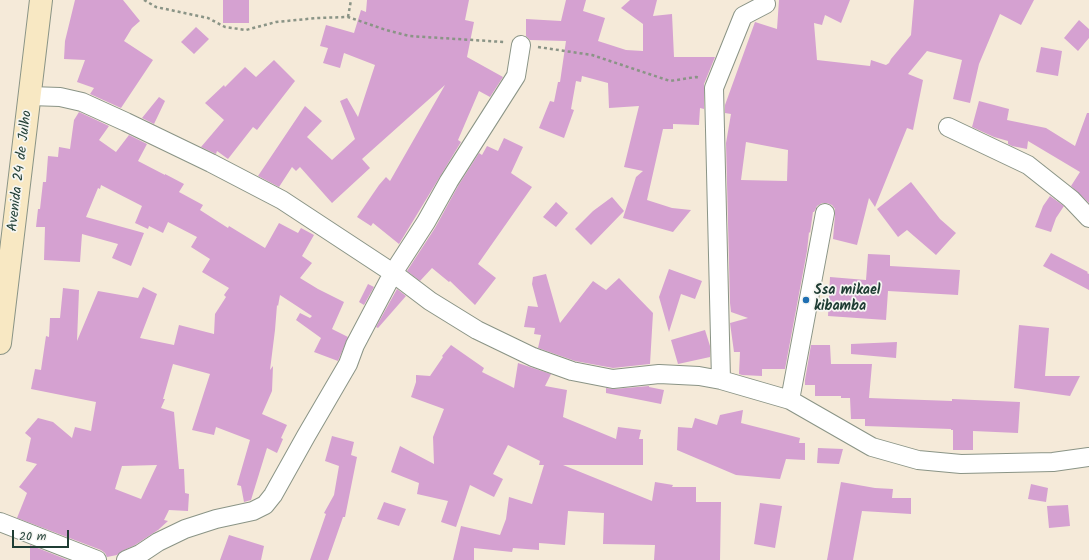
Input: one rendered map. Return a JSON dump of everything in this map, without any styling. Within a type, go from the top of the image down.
[{"type":"street","name":"Avenida 24 de Julho","points":[[0,343],[41,0]]},
{"type":"street","points":[[721,380],[714,88],[743,16],[766,4]]},
{"type":"street","points":[[126,560],[140,554],[158,542],[185,529],[216,519],[253,511],[264,505],[273,495],[348,364],[355,345],[393,273],[426,222],[449,181],[516,76],[521,45]]},
{"type":"street","points":[[30,96],[60,97],[82,102],[211,163],[282,200],[393,273],[430,301],[478,330],[534,357],[572,371],[613,379],[659,374],[699,376],[721,380],[790,400],[872,447],[918,460],[961,464],[1053,462],[1089,457]]},
{"type":"street","points":[[948,127],[1028,165],[1071,199],[1089,218]]},
{"type":"street","points":[[790,400],[825,213]]},
{"type":"street","points":[[0,522],[97,560]]},
{"type":"path","points":[[144,0],[156,7],[208,18],[225,27],[246,30],[276,22],[348,17],[409,36],[501,41],[592,55],[670,81],[696,77],[716,83]]},
{"type":"path","points":[[348,17],[351,0]]},
{"type":"building","points":[[75,0],[123,0],[140,21],[132,28],[124,41],[153,60],[121,108],[90,94],[94,88],[77,82],[85,60],[64,59],[65,41]]},
{"type":"building","points":[[223,0],[249,0],[249,23],[223,23]]},
{"type":"building","points":[[367,0],[469,0],[465,20],[474,22],[467,57],[503,77],[490,97],[479,91],[458,140],[461,142],[399,244],[373,223],[371,226],[357,217],[386,177],[390,181],[445,85],[362,159],[370,168],[332,203],[300,167],[296,171],[292,167],[279,187],[258,176],[305,106],[322,121],[307,137],[332,160],[355,139],[340,101],[347,98],[358,117],[375,65],[344,53],[340,68],[323,63],[328,48],[320,46],[326,25],[354,33],[361,10],[366,12]]},
{"type":"building","points":[[566,0],[586,0],[583,11],[605,18],[598,41],[626,50],[643,51],[643,24],[621,8],[630,0],[657,0],[653,16],[672,14],[674,57],[715,57],[704,84],[704,109],[700,108],[699,125],[673,124],[673,129],[663,129],[647,200],[672,208],[691,210],[673,232],[623,218],[636,177],[643,171],[624,167],[639,106],[609,108],[608,83],[582,76],[581,82],[576,81],[571,109],[574,110],[564,138],[539,128],[550,101],[554,102],[558,82],[560,82],[566,41],[530,40],[526,36],[526,19],[561,21]]},
{"type":"building","points":[[779,0],[850,0],[841,23],[825,15],[822,25],[814,23],[817,60],[870,66],[871,60],[886,65],[911,35],[914,0],[1034,0],[1021,25],[1000,14],[979,64],[970,103],[953,99],[962,60],[927,51],[908,74],[923,80],[913,130],[907,128],[875,207],[869,198],[857,245],[833,239],[835,209],[832,205],[827,203],[822,203],[817,206],[813,212],[810,233],[809,232],[807,251],[785,369],[762,369],[762,376],[742,375],[739,374],[740,352],[734,352],[730,323],[748,318],[731,312],[730,303],[726,143],[731,114],[725,113],[725,105],[755,22],[777,29]],"holes":[[[746,142],[788,150],[787,181],[741,180]]]},
{"type":"building","points":[[1079,20],[1089,29],[1089,38],[1078,51],[1064,38]]},
{"type":"building","points":[[196,27],[209,39],[194,54],[181,42]]},
{"type":"building","points":[[1041,47],[1062,51],[1058,76],[1036,72]]},
{"type":"building","points":[[274,60],[295,81],[257,130],[253,127],[228,159],[217,151],[216,154],[201,147],[224,120],[205,103],[224,85],[225,87],[245,67],[256,77]]},
{"type":"building","points":[[159,97],[165,101],[154,124],[142,118]]},
{"type":"building","points":[[979,101],[1009,109],[1007,120],[1046,128],[1075,146],[1087,113],[1089,113],[1089,203],[1071,186],[1080,172],[1028,141],[1027,149],[1012,146],[1008,144],[1008,141],[994,137],[972,127]]},
{"type":"building","points":[[79,112],[109,126],[99,140],[116,152],[129,135],[147,144],[138,161],[184,184],[179,192],[203,205],[200,210],[228,228],[229,226],[265,248],[279,223],[298,233],[301,228],[314,235],[302,256],[312,263],[300,278],[344,302],[332,329],[348,337],[338,361],[314,352],[321,338],[296,320],[300,313],[310,318],[312,316],[280,295],[278,306],[277,305],[270,370],[273,366],[272,391],[262,414],[287,425],[281,438],[283,439],[277,453],[267,448],[251,500],[244,502],[241,486],[237,485],[250,440],[216,427],[214,435],[192,430],[210,374],[173,364],[163,399],[165,399],[161,408],[174,412],[179,469],[184,469],[185,493],[189,494],[188,511],[169,510],[164,520],[168,521],[158,530],[117,555],[107,557],[101,550],[17,518],[27,493],[19,487],[37,464],[26,461],[31,438],[25,433],[38,418],[53,422],[72,438],[75,427],[91,431],[96,402],[31,389],[35,369],[41,370],[46,336],[49,337],[50,318],[60,318],[63,288],[79,290],[77,341],[98,291],[138,298],[143,287],[157,294],[140,338],[174,345],[179,325],[214,334],[215,314],[226,297],[224,295],[229,288],[202,272],[210,259],[191,247],[197,237],[168,222],[163,233],[149,226],[148,229],[135,223],[142,206],[101,185],[100,189],[98,188],[86,217],[144,233],[131,266],[112,258],[118,244],[82,234],[80,262],[44,260],[45,227],[36,227],[43,182],[46,182],[48,156],[58,157],[59,147],[70,149],[74,120]],"holes":[[[157,465],[141,499],[115,489],[122,466]]]},
{"type":"building","points":[[504,138],[523,147],[511,173],[532,187],[478,264],[496,278],[475,305],[450,281],[449,282],[432,268],[420,281],[407,271],[435,228],[458,186],[479,153],[482,155],[487,146],[498,151]]},
{"type":"building","points":[[911,182],[940,219],[956,233],[936,255],[907,230],[898,237],[877,209]]},
{"type":"building","points":[[1050,196],[1064,206],[1056,218],[1051,232],[1035,227],[1043,206]]},
{"type":"building","points":[[612,197],[624,211],[591,245],[575,229],[593,211]]},
{"type":"building","points":[[556,202],[568,213],[556,227],[543,217]]},
{"type":"building","points":[[1051,253],[1088,272],[1089,290],[1043,266]]},
{"type":"building","points":[[868,254],[890,255],[890,266],[960,270],[958,295],[888,291],[886,320],[828,316],[830,277],[866,280]]},
{"type":"building","points":[[669,269],[702,281],[695,299],[681,294],[669,332],[659,297]]},
{"type":"building","points":[[546,274],[560,323],[593,281],[606,290],[619,278],[653,313],[650,364],[613,368],[575,361],[538,348],[541,335],[534,334],[535,328],[524,327],[528,306],[538,307],[532,284],[533,277]]},
{"type":"building","points":[[368,284],[374,287],[364,305],[359,302]]},
{"type":"building","points":[[397,289],[406,296],[378,328],[376,327]]},
{"type":"building","points":[[1019,325],[1049,328],[1045,376],[1080,376],[1070,396],[1014,388]]},
{"type":"building","points":[[705,330],[710,346],[710,357],[678,364],[671,340]]},
{"type":"building","points":[[897,342],[896,358],[851,354],[851,344]]},
{"type":"building","points":[[451,345],[484,368],[482,372],[514,388],[518,363],[551,374],[545,386],[567,390],[563,417],[616,439],[618,427],[641,430],[639,439],[643,439],[643,465],[563,465],[652,501],[655,482],[673,485],[672,487],[696,487],[696,502],[721,502],[720,560],[654,560],[655,545],[603,544],[604,513],[568,511],[565,545],[539,543],[539,550],[513,548],[512,552],[474,548],[474,560],[453,560],[461,526],[500,535],[506,519],[509,497],[532,504],[544,465],[539,465],[540,461],[508,445],[493,474],[503,479],[494,497],[470,485],[456,527],[441,522],[448,501],[417,494],[419,483],[391,472],[400,446],[434,464],[433,437],[444,409],[411,397],[416,382],[416,375],[430,376],[443,357],[442,356]]},
{"type":"building","points":[[811,345],[830,345],[831,364],[872,364],[869,398],[1020,402],[1018,433],[973,431],[973,450],[953,450],[953,430],[951,429],[865,426],[865,419],[851,419],[850,398],[841,398],[841,396],[815,396],[815,385],[805,385]]},
{"type":"building","points":[[649,386],[664,390],[661,404],[606,393],[606,388],[614,389]]},
{"type":"building","points":[[743,410],[741,423],[800,438],[799,443],[805,443],[805,460],[786,459],[780,479],[736,475],[677,450],[678,427],[692,428],[695,418],[717,425],[720,415]]},
{"type":"building","points":[[332,436],[354,442],[351,455],[357,457],[345,517],[343,517],[328,560],[310,560],[326,514],[324,513],[334,495],[339,466],[325,461]]},
{"type":"building","points":[[818,448],[843,449],[839,464],[817,463]]},
{"type":"building","points":[[841,482],[875,488],[893,489],[892,498],[911,498],[911,514],[862,511],[853,560],[827,560]]},
{"type":"building","points":[[1031,484],[1048,488],[1046,502],[1028,499]]},
{"type":"building","points":[[384,502],[406,509],[399,526],[377,519]]},
{"type":"building","points":[[760,503],[782,506],[775,548],[754,544]]},
{"type":"building","points":[[1068,505],[1070,526],[1049,528],[1047,506]]},
{"type":"building","points":[[229,535],[264,546],[261,560],[220,560]]},
{"type":"building","points":[[30,545],[68,560],[30,560]]},
{"type":"place","name":"Ssa mikael kibamba","points":[[806,300]]}]
